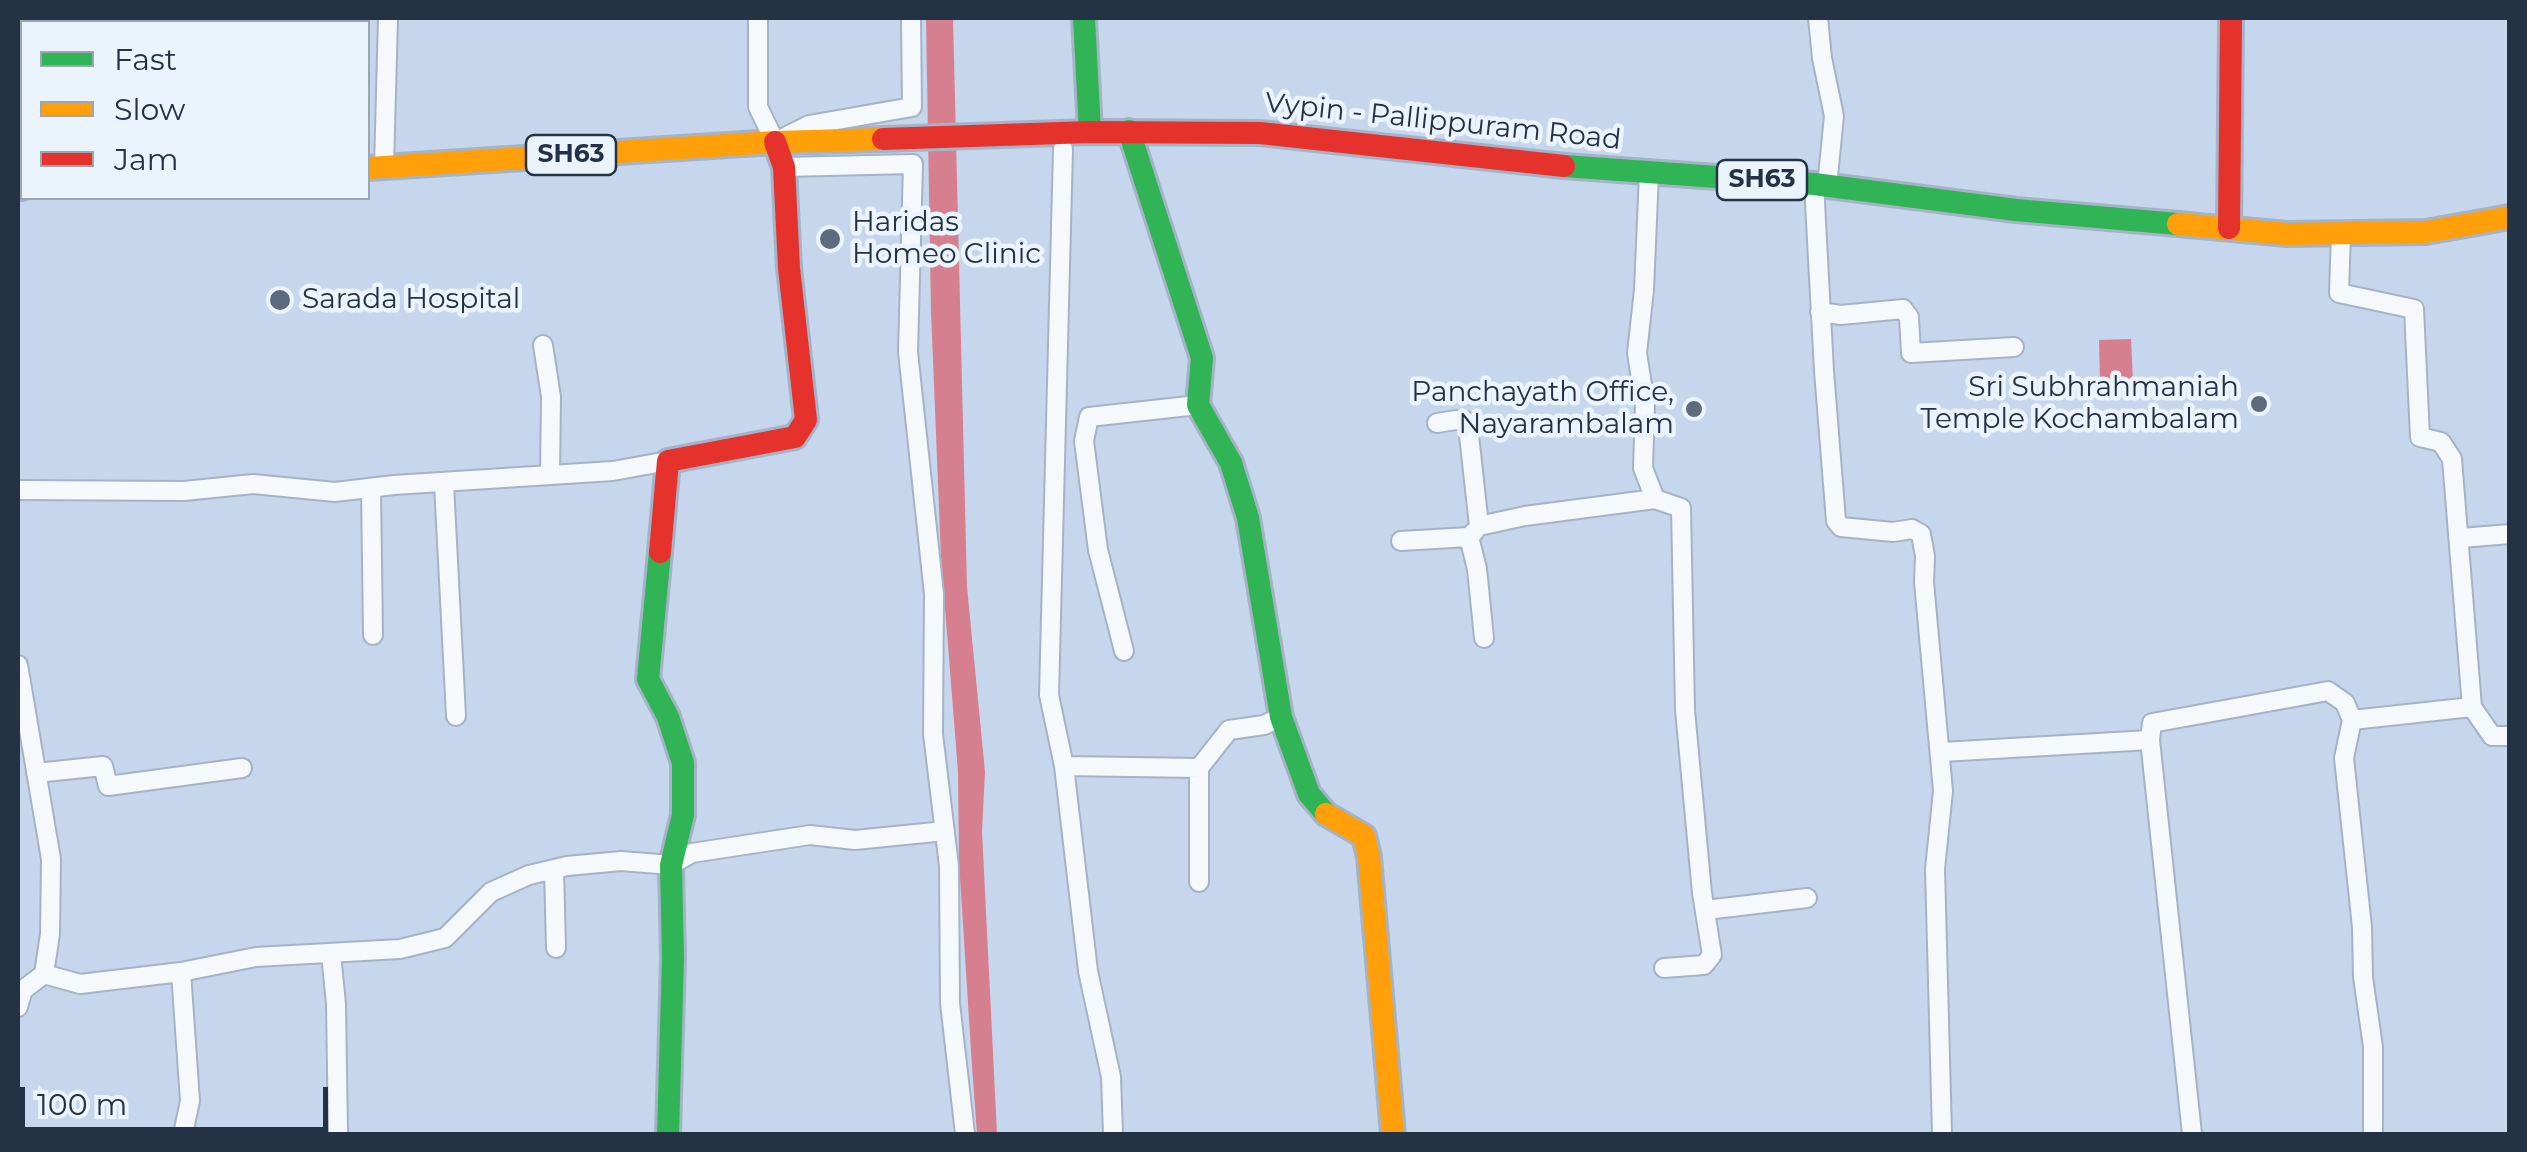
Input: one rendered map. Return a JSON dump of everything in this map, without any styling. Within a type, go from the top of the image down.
[{"type":"street","points":[[376,167],[388,18]]},
{"type":"street","points":[[18,490],[184,491],[252,484],[335,492],[372,490],[394,485],[613,470],[796,438],[806,420],[789,268],[784,167],[758,107],[758,18]]},
{"type":"street","points":[[775,142],[809,125],[912,107],[910,18]]},
{"type":"street","points":[[1084,18],[1090,132]]},
{"type":"street","points":[[1818,18],[1834,116],[1820,185],[1820,312],[1836,521],[1841,527],[1892,532],[1912,528],[1920,534],[1942,752],[1943,790],[1934,869],[1942,1134]]},
{"type":"street","points":[[2229,228],[2231,18]]},
{"type":"street","points":[[1129,131],[1202,358],[1198,405],[1231,463],[1248,518],[1280,717],[1309,794],[1326,814],[1364,836],[1369,857],[1392,1134]]},
{"type":"street","name":"Vypin - Pallippuram Road","points":[[376,167],[775,142],[1129,131],[1260,133],[1558,166],[1820,185],[2016,210],[2287,234],[2426,232],[2510,217]]},
{"type":"street","points":[[1063,148],[1049,695],[1064,766],[1088,970],[1111,1077],[1113,1134]]},
{"type":"street","points":[[784,167],[913,164],[908,352],[934,594],[934,734],[949,866],[952,1035],[965,1134]]},
{"type":"street","points":[[1650,173],[1637,353],[1645,404],[1643,468],[1655,499]]},
{"type":"street","points":[[2340,233],[2339,293],[2414,309],[2420,437],[2440,442],[2452,459],[2472,707],[2492,736],[2510,736]]},
{"type":"street","points":[[1820,312],[1840,316],[1903,308],[1908,317],[1910,353],[2014,348]]},
{"type":"street","points":[[543,345],[550,398],[550,474]]},
{"type":"street","points":[[1124,651],[1098,550],[1084,441],[1089,417],[1198,405]]},
{"type":"street","points":[[1437,423],[1465,421],[1468,426],[1484,638]]},
{"type":"street","points":[[668,461],[648,679],[668,717],[683,763],[683,815],[670,865],[673,959],[668,1134]]},
{"type":"street","points":[[444,484],[456,716]]},
{"type":"street","points":[[372,490],[373,635]]},
{"type":"street","points":[[1401,542],[1474,532],[1524,516],[1655,499],[1681,508],[1685,710],[1712,954],[1704,965],[1664,968]]},
{"type":"street","points":[[2461,538],[2510,534]]},
{"type":"street","points":[[18,664],[51,859],[50,934],[44,974],[23,990],[18,1008]]},
{"type":"street","points":[[2192,1134],[2150,740],[2152,723],[2328,691],[2345,703],[2352,720],[2344,758],[2373,1047],[2373,1134]]},
{"type":"street","points":[[2352,720],[2472,707]]},
{"type":"street","points":[[1199,882],[1199,768],[1229,730],[1264,725],[1280,717]]},
{"type":"street","points":[[1942,752],[2150,740]]},
{"type":"street","points":[[36,774],[103,766],[108,786],[242,768]]},
{"type":"street","points":[[1064,766],[1199,768]]},
{"type":"street","points":[[44,974],[80,984],[256,958],[400,949],[445,938],[491,892],[554,869],[621,862],[670,865],[692,852],[810,835],[856,840],[945,830]]},
{"type":"street","points":[[554,869],[556,948]]},
{"type":"street","points":[[1706,910],[1807,898]]},
{"type":"street","points":[[331,954],[336,1004],[338,1134]]},
{"type":"street","points":[[181,972],[190,1100],[183,1134]]},
{"type":"shaded area","points":[[926,18],[953,18],[967,587],[985,772],[982,831],[997,1134],[977,1134],[959,862],[958,772],[941,557],[931,311]]},
{"type":"shaded area","points":[[2131,339],[2133,381],[2100,382],[2099,340]]},
{"type":"traffic: fast","points":[[1084,18],[1090,132]]},
{"type":"traffic: fast","points":[[1129,131],[1202,358],[1198,405],[1231,463],[1248,518],[1281,717],[1309,794],[1326,814]]},
{"type":"traffic: fast","points":[[1564,166],[1814,184],[2016,210],[2178,224]]},
{"type":"traffic: fast","points":[[660,552],[648,679],[668,717],[683,763],[683,815],[671,865],[673,959],[668,1134]]},
{"type":"traffic: slow","points":[[370,168],[775,142],[883,139]]},
{"type":"traffic: slow","points":[[2178,224],[2287,234],[2426,232],[2510,217]]},
{"type":"traffic: slow","points":[[1326,814],[1364,836],[1369,857],[1393,1134]]},
{"type":"traffic: jam","points":[[2229,228],[2231,18]]},
{"type":"traffic: jam","points":[[883,139],[1090,132],[1260,133],[1564,166]]},
{"type":"traffic: jam","points":[[660,552],[668,461],[795,437],[806,420],[789,268],[784,167],[775,142]]},
{"type":"place","name":"Haridas Homeo Clinic","points":[[830,239]]},
{"type":"place","name":"Sarada Hospital","points":[[280,300]]},
{"type":"place","name":"Sri Subhrahmaniah Temple Kochambalam","points":[[2259,404]]},
{"type":"place","name":"Panchayath Office, Nayarambalam","points":[[1694,409]]}]
